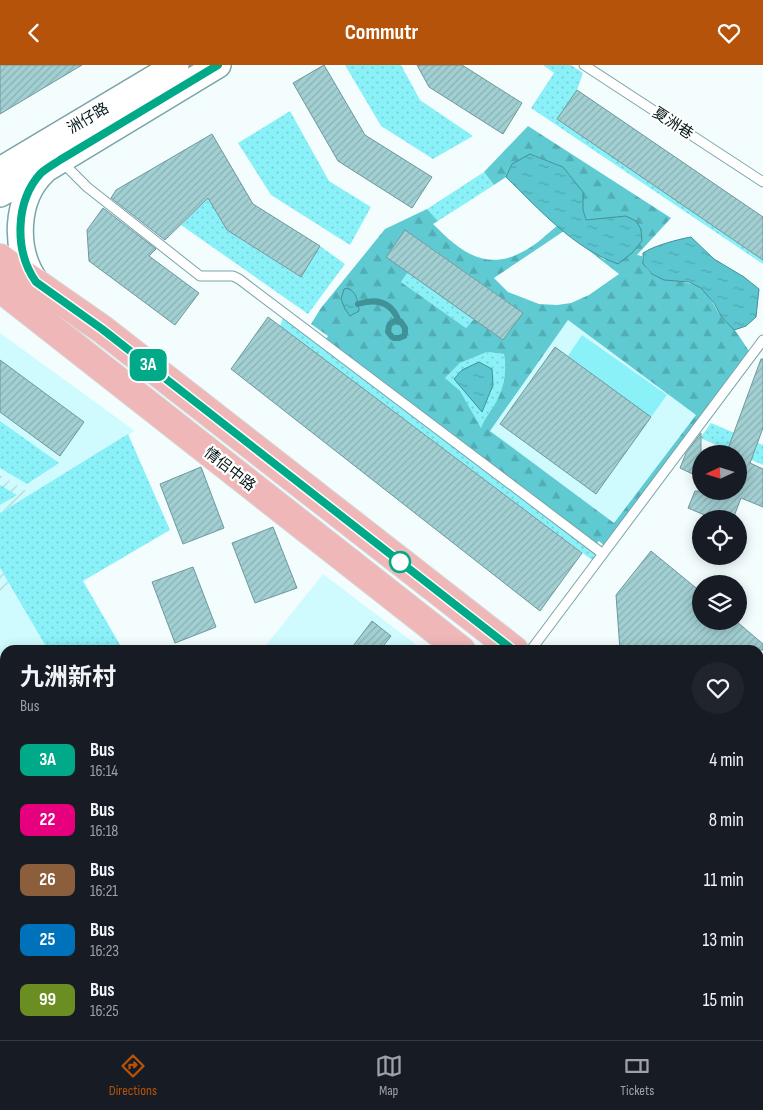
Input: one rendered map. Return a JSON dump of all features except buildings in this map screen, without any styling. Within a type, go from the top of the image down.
[{"type":"highway","points":[[0,258],[102,329],[508,645]]},
{"type":"highway","name":"情侣中路","points":[[0,288],[455,645]]},
{"type":"street","name":"洲仔路","points":[[0,170],[176,65]]},
{"type":"street","name":"洲仔路","points":[[0,194],[53,165],[218,65]]},
{"type":"street","points":[[36,282],[22,253],[21,221],[31,188],[53,165]]},
{"type":"lane","name":"夏洲巷","points":[[584,65],[763,182]]},
{"type":"lane","points":[[53,165],[87,187],[200,276],[233,276],[309,328],[603,554]]},
{"type":"lane","points":[[535,645],[763,340]]},
{"type":"shaded area","points":[[345,65],[401,65],[420,100],[473,136],[433,159],[381,126]]},
{"type":"shaded area","points":[[543,65],[571,65],[583,73],[577,90],[557,119],[763,260],[763,264],[531,108],[554,73]]},
{"type":"shaded area","points":[[290,111],[329,181],[371,207],[350,245],[271,195],[238,143]]},
{"type":"shaded area","points":[[484,172],[494,185],[438,221],[427,209]]},
{"type":"shaded area","points":[[208,198],[227,230],[300,277],[320,246],[345,264],[308,314],[181,225]]},
{"type":"shaded area","points":[[408,272],[474,319],[466,328],[401,282]]},
{"type":"shaded area","points":[[284,314],[603,554],[596,563],[280,326]]},
{"type":"shaded area","points":[[568,320],[696,415],[614,523],[490,431]]},
{"type":"shaded area","points":[[0,333],[135,431],[31,494],[0,475]]},
{"type":"shaded area","points":[[582,335],[667,395],[651,417],[568,356]]},
{"type":"shaded area","points":[[487,352],[504,354],[505,374],[503,387],[498,399],[481,428],[445,378],[460,363]]},
{"type":"shaded area","points":[[0,421],[59,463],[27,484],[0,468]]},
{"type":"shaded area","points":[[711,423],[763,445],[763,465],[748,459],[748,445],[716,445],[700,438]]},
{"type":"shaded area","points":[[128,434],[170,530],[83,581],[120,645],[45,645],[0,568],[0,513]]},
{"type":"shaded area","points":[[0,475],[31,494],[0,513]]},
{"type":"shaded area","points":[[0,485],[17,495],[0,505]]},
{"type":"shaded area","points":[[0,568],[10,585],[0,591]]},
{"type":"shaded area","points":[[323,574],[417,645],[266,645]]},
{"type":"shaded area","points":[[10,585],[45,645],[0,645],[0,591]]},
{"type":"green space","points":[[528,126],[671,218],[637,255],[642,256],[645,266],[657,277],[692,284],[703,290],[752,355],[607,548],[599,541],[593,547],[323,343],[328,336],[311,324],[321,308],[385,229],[427,209],[438,221],[433,224],[443,234],[464,251],[486,259],[499,260],[512,257],[538,242],[557,226],[564,231],[494,278],[508,292],[539,304],[557,305],[571,303],[589,295],[619,274],[582,245],[605,260],[626,216],[586,220],[583,210],[583,192],[563,167],[531,154],[512,164],[506,177],[494,185],[484,172]],"holes":[[[405,230],[522,312],[503,340],[474,319],[466,328],[401,282],[408,272],[386,257]],[[568,320],[696,415],[614,523],[490,431]],[[487,352],[504,354],[505,374],[503,386],[481,428],[460,391],[445,378],[460,363]]]},
{"type":"water","points":[[530,154],[563,167],[583,192],[583,210],[586,220],[626,216],[636,221],[641,229],[642,241],[632,253],[618,264],[602,257],[571,238],[531,202],[506,177],[512,164]]},
{"type":"water","points":[[691,237],[714,259],[744,277],[759,289],[756,317],[746,326],[734,330],[721,316],[714,303],[701,288],[689,282],[664,280],[652,274],[643,264],[643,253],[647,250]]},
{"type":"water","points":[[348,288],[355,295],[359,311],[350,316],[341,299],[344,289]]},
{"type":"water","points":[[479,362],[492,369],[493,385],[482,412],[454,379],[462,370]]},
{"type":"waterway","points":[[358,304],[371,301],[388,306],[399,322],[395,321],[390,324]]},
{"type":"waterway","points":[[401,322],[405,328],[405,333]]},
{"type":"waterway","points":[[389,326],[388,332],[392,337]]},
{"type":"waterway","points":[[394,338],[404,336]]},
{"type":"bus line","name":"3A","points":[[218,65],[60,160],[41,174],[31,188],[21,221],[20,238],[22,253],[30,273],[36,282],[102,329],[507,645]]}]
